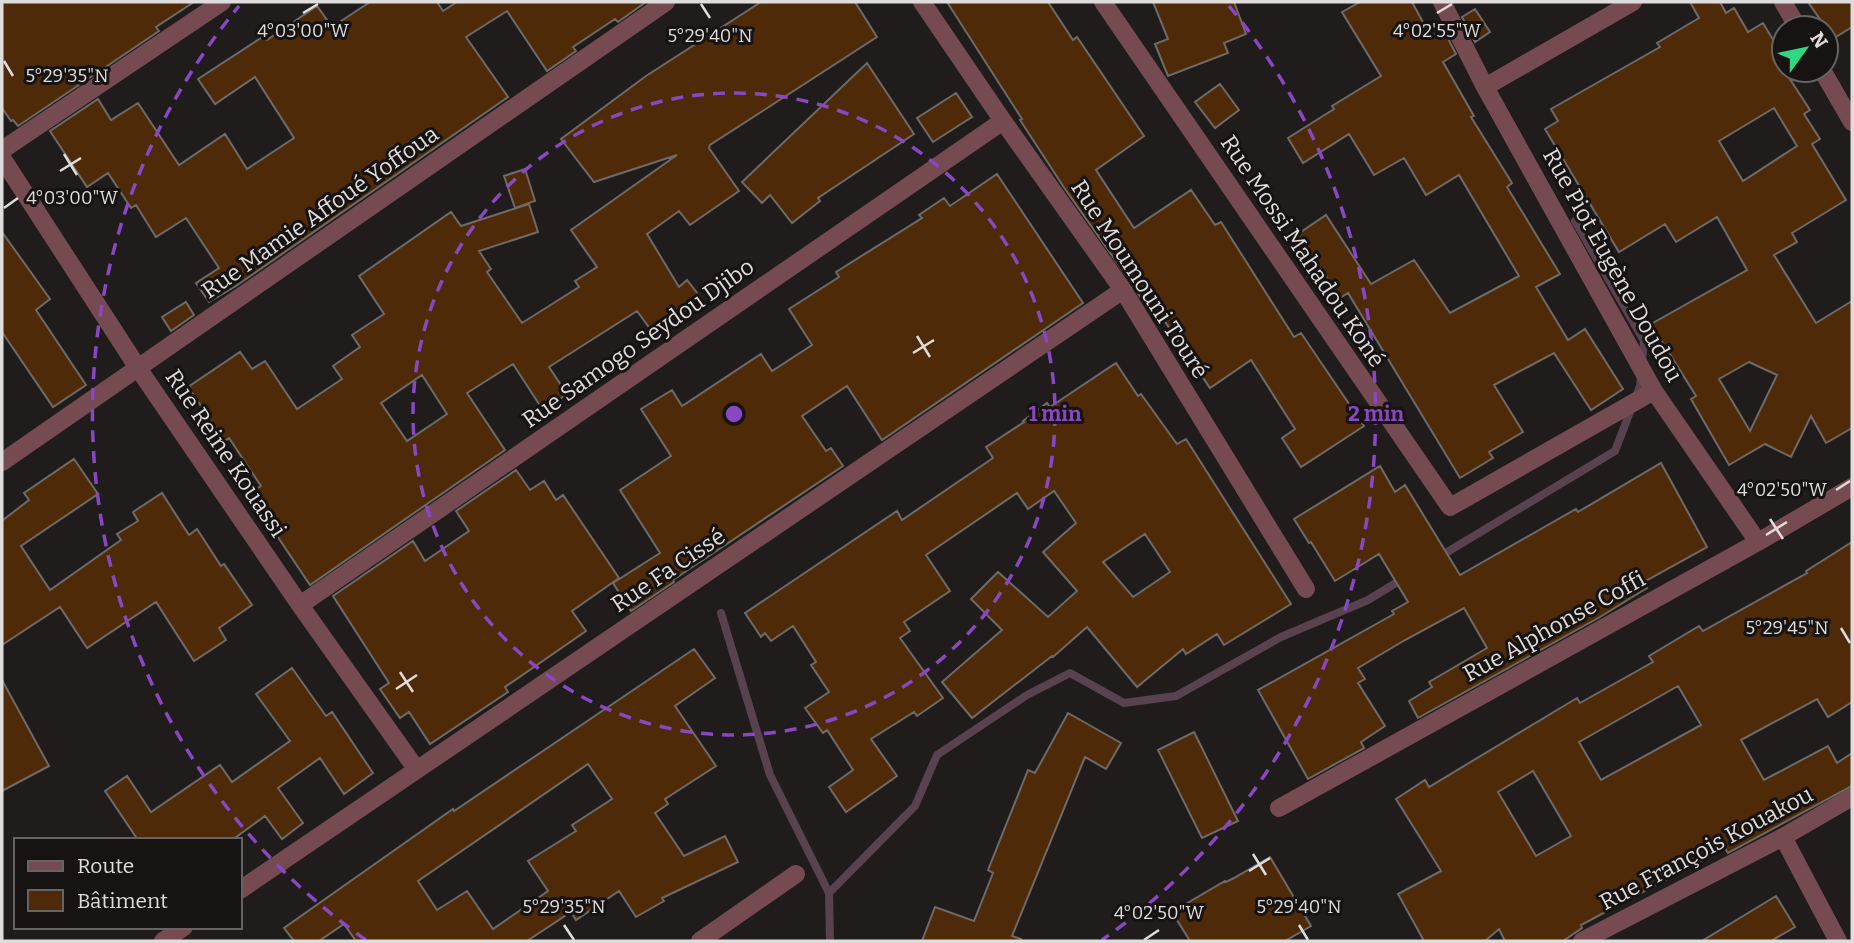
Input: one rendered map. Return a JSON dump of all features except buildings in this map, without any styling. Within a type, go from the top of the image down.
[{"type":"street","points":[[2,150],[222,2]]},
{"type":"street","name":"Rue Mamie Affoué Yoffoua","points":[[2,462],[666,2]]},
{"type":"street","name":"Rue Moumouni Touré","points":[[922,2],[1123,290],[1306,589]]},
{"type":"street","name":"Rue Mossi Mahadou Koné","points":[[1103,2],[1450,507],[1654,391]]},
{"type":"street","name":"Rue Piot Eugène Doudou","points":[[1442,2],[1485,87],[1654,391],[1758,542]]},
{"type":"street","points":[[1485,87],[1633,2]]},
{"type":"street","points":[[1830,84],[1852,122]]},
{"type":"street","name":"Rue Samogo Seydou Djibo","points":[[300,605],[1003,121]]},
{"type":"street","name":"Rue Reine Kouassi","points":[[2,158],[138,368],[417,770]]},
{"type":"street","name":"Rue Fa Cissé","points":[[242,889],[1123,290]]},
{"type":"street","name":"Rue Alphonse Coffi","points":[[1279,808],[1852,487]]},
{"type":"street","name":"Rue François Kouakou","points":[[1581,941],[1783,837],[1852,797]]},
{"type":"street","points":[[1783,837],[1838,941]]},
{"type":"street","points":[[700,941],[796,874]]},
{"type":"street","points":[[163,941],[181,929]]},
{"type":"waterway","points":[[1575,221],[1644,341],[1642,361]]},
{"type":"waterway","points":[[1439,557],[1615,451],[1641,377]]},
{"type":"waterway","points":[[829,893],[915,806],[937,755],[1027,695],[1070,673],[1124,703],[1176,696],[1281,637],[1368,600],[1404,578]]},
{"type":"waterway","points":[[721,613],[770,775],[829,893],[830,941]]}]
